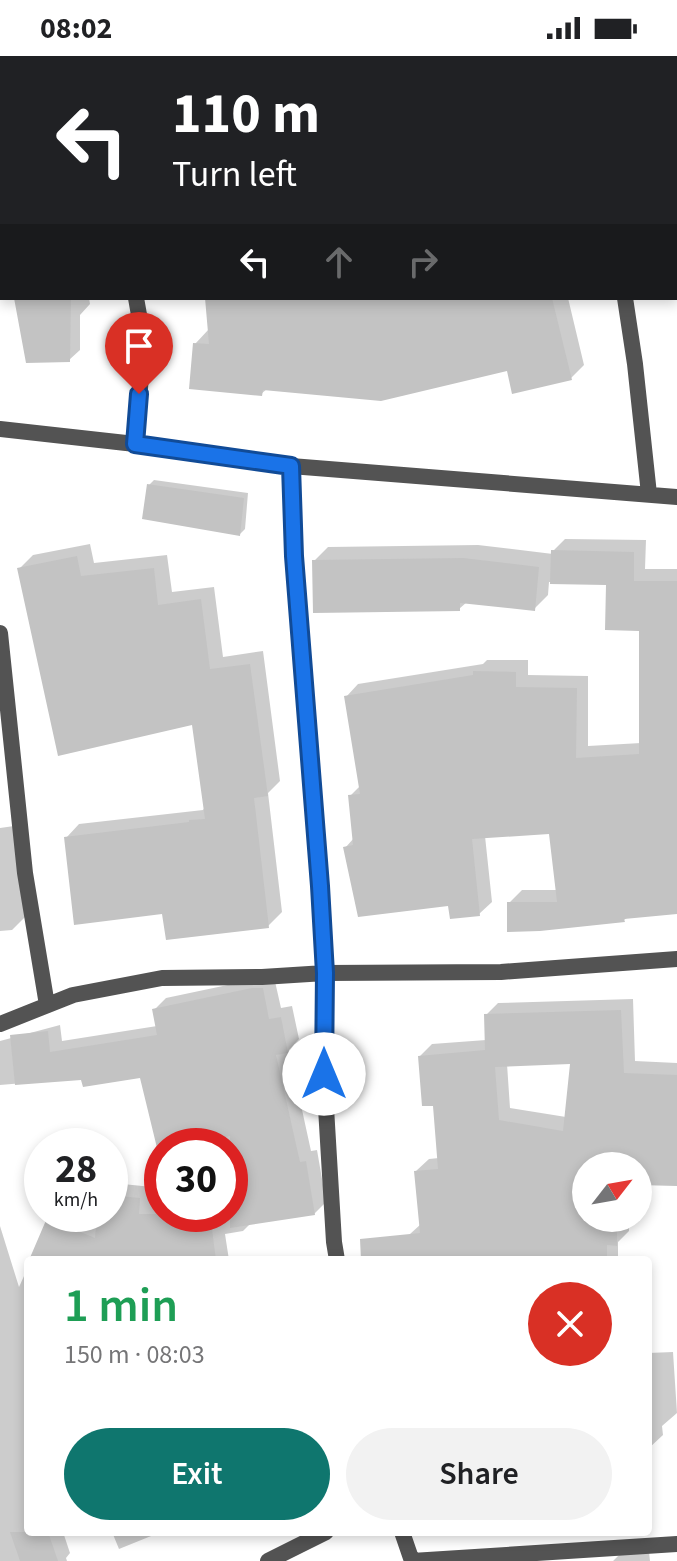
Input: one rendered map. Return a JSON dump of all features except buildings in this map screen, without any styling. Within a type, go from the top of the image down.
[{"type":"street","points":[[135,444],[144,343],[136,300]]},
{"type":"street","points":[[625,300],[649,494]]},
{"type":"street","points":[[0,429],[291,466],[677,497]]},
{"type":"street","points":[[291,466],[294,556],[319,858],[325,973],[324,1074],[336,1256]]},
{"type":"street","points":[[0,633],[25,873],[47,1005]]},
{"type":"street","points":[[0,1024],[73,995],[162,978],[501,972],[677,959]]},
{"type":"street","points":[[268,1561],[318,1536]]},
{"type":"street","points":[[403,1536],[412,1561],[677,1544]]},
{"type":"route","points":[[139,394],[135,444],[291,466],[294,556],[319,858],[325,973],[324,1074]]}]
